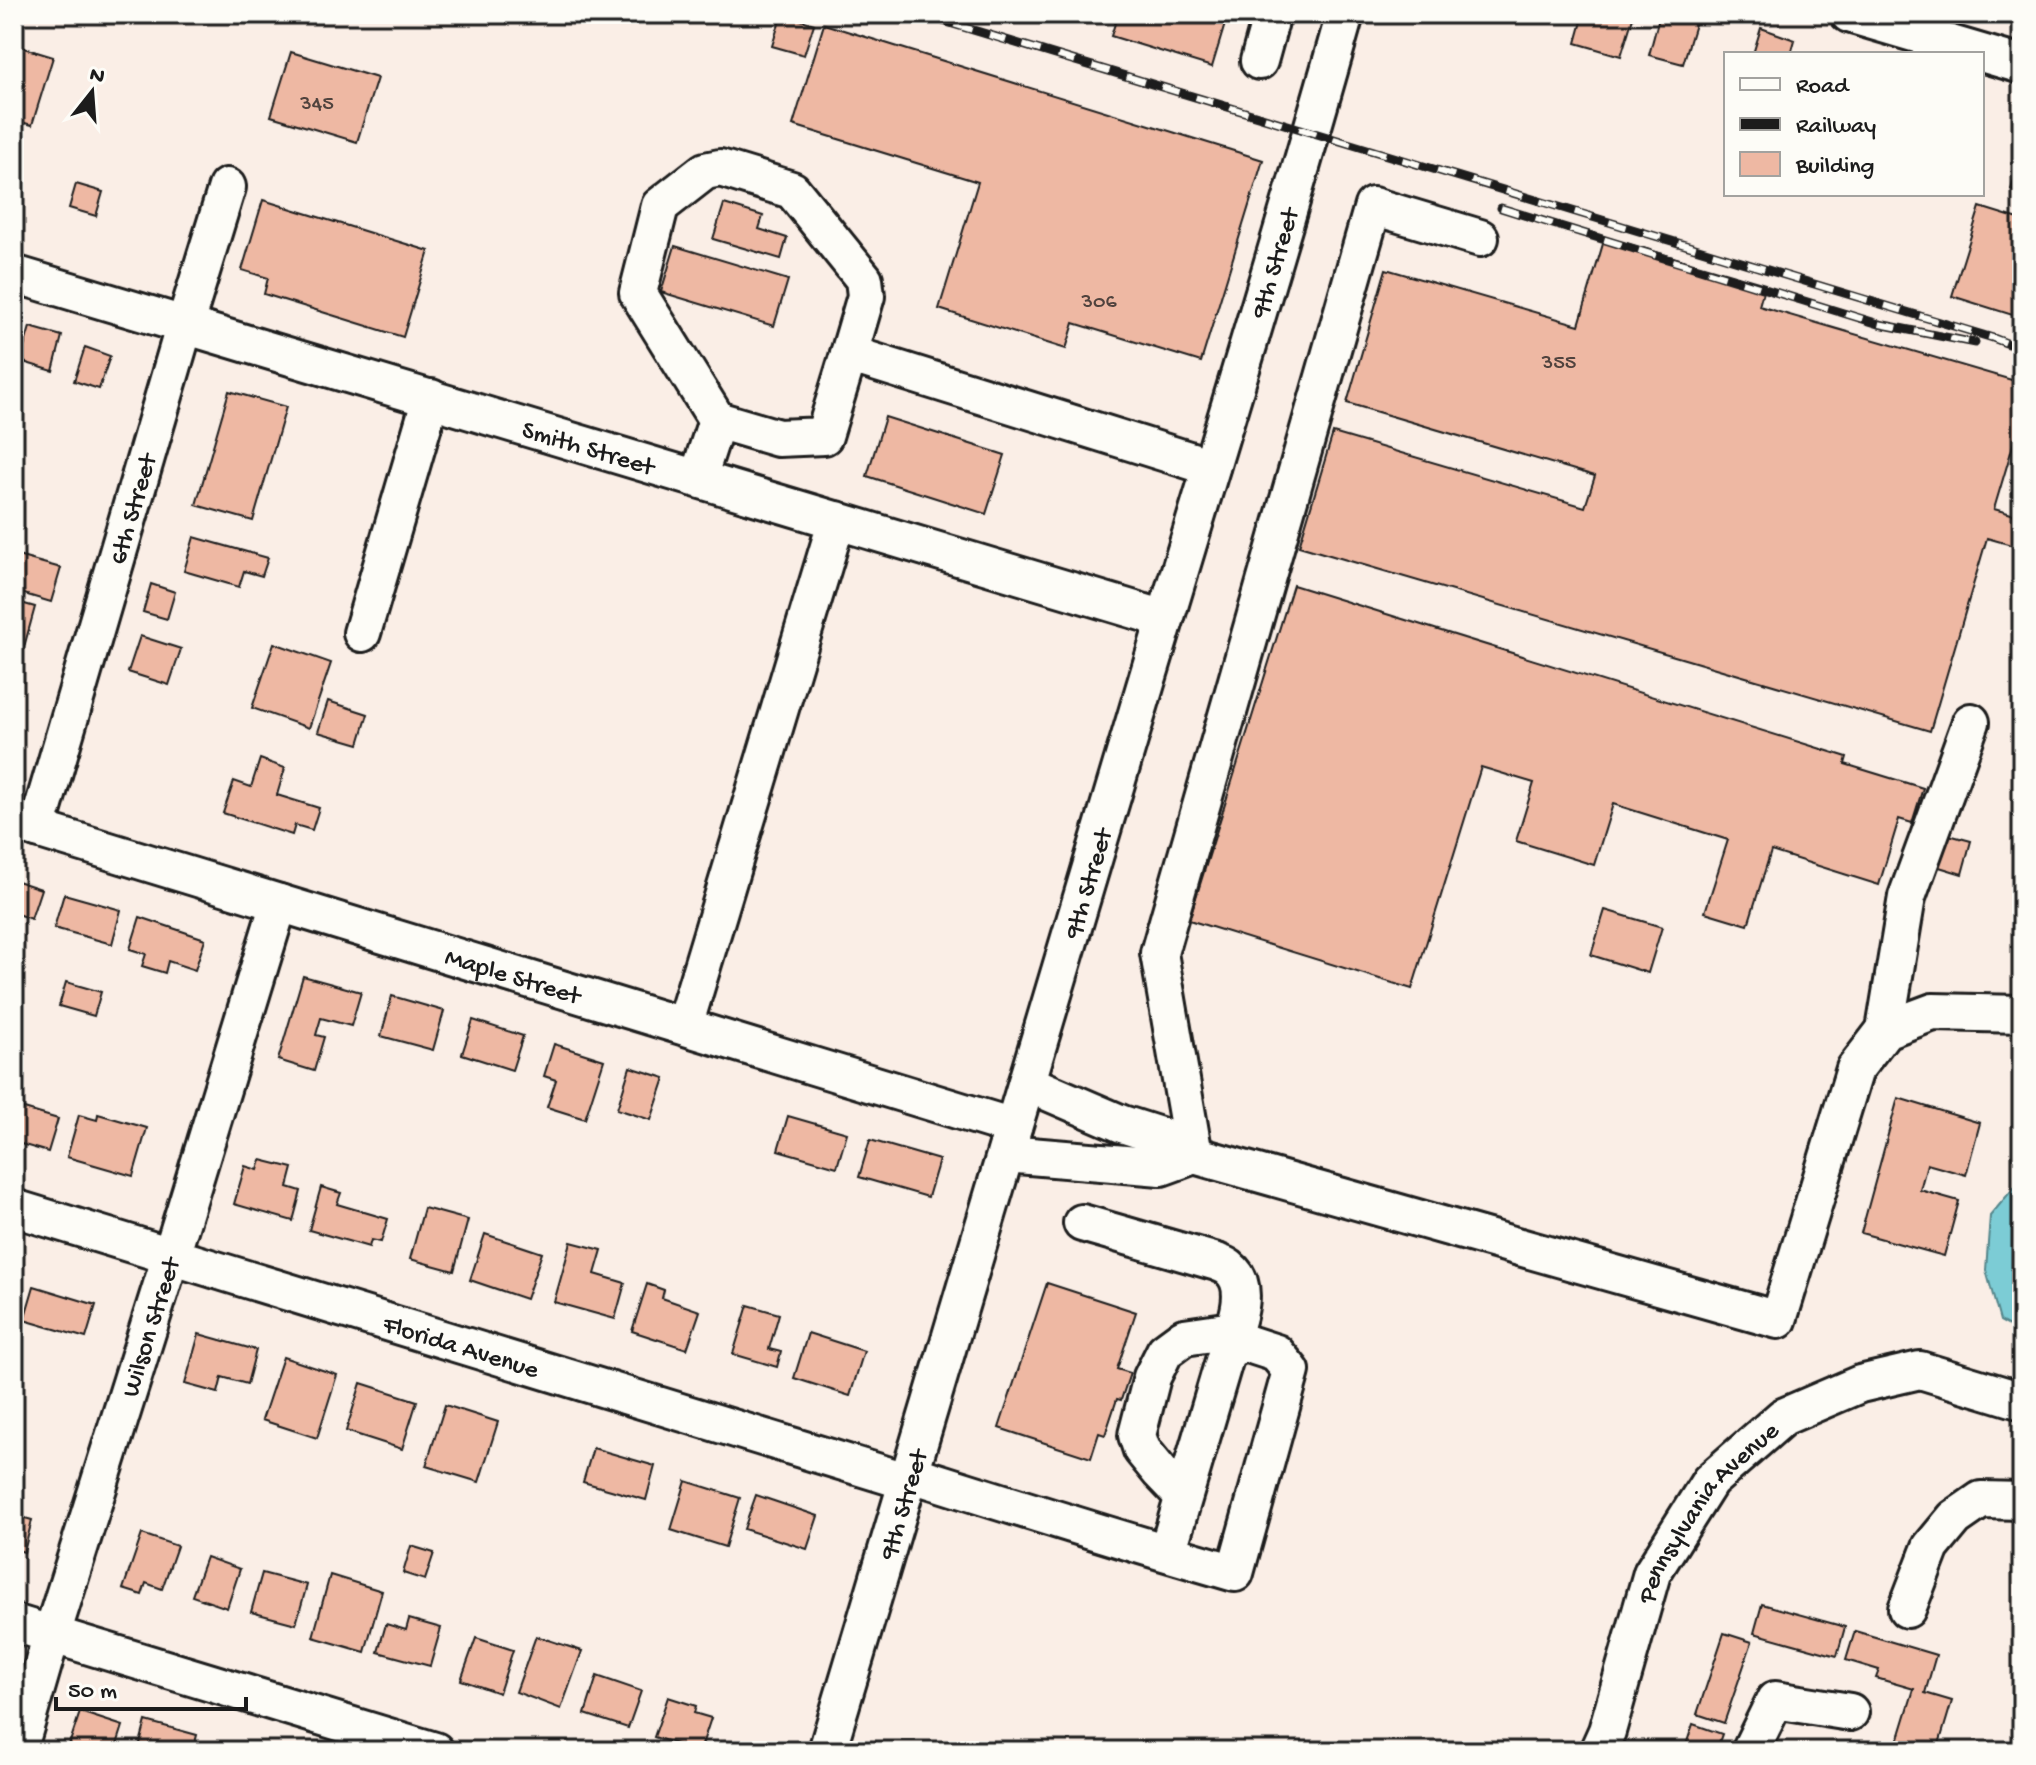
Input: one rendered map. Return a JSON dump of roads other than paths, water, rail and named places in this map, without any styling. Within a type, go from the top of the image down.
[{"type":"street","points":[[1259,61],[1272,14]]},
{"type":"street","name":"9th Street","points":[[827,1751],[1345,14]]},
{"type":"street","points":[[1849,14],[1978,52]]},
{"type":"street","points":[[1984,54],[2022,65]]},
{"type":"street","points":[[720,168],[792,190],[864,279],[866,296],[824,436],[778,438],[717,420],[638,293],[660,206],[705,171],[720,168]]},
{"type":"street","name":"6th Street","points":[[26,826],[227,187]]},
{"type":"street","points":[[1194,1155],[1159,953],[1373,206],[1480,238]]},
{"type":"street","name":"Smith Street","points":[[14,274],[1165,619]]},
{"type":"street","points":[[849,354],[1211,467]]},
{"type":"street","points":[[362,633],[431,398]]},
{"type":"street","points":[[698,478],[717,420]]},
{"type":"street","points":[[684,1026],[837,520]]},
{"type":"street","points":[[1027,1083],[1122,1124],[1166,1138],[1194,1155],[1778,1320],[1855,1069],[1885,1030],[1907,897],[1971,722]]},
{"type":"street","name":"Maple Street","points":[[26,826],[684,1026],[1010,1140],[1161,1167],[1194,1155]]},
{"type":"street","name":"Wilson Street","points":[[18,1751],[279,903]]},
{"type":"street","points":[[1885,1030],[1933,1012],[2022,1014]]},
{"type":"street","name":"Florida Avenue","points":[[14,1208],[1235,1573],[1291,1371],[1276,1353],[1242,1342],[1229,1342]]},
{"type":"street","points":[[1082,1223],[1217,1262],[1231,1268],[1239,1281],[1242,1300],[1167,1553]]},
{"type":"street","points":[[1183,1496],[1142,1450],[1137,1435],[1152,1377],[1165,1351],[1184,1337],[1229,1342]]},
{"type":"street","name":"Pennsylvania Avenue","points":[[1598,1751],[1607,1731],[1652,1573],[1710,1481],[1783,1417],[1860,1384],[1920,1370],[2022,1401]]},
{"type":"street","points":[[1907,1609],[1931,1547],[1955,1518],[1981,1500],[2022,1501]]},
{"type":"street","points":[[14,1623],[435,1751]]},
{"type":"street","points":[[1750,1751],[1775,1700],[1850,1712]]},
{"type":"water","points":[[2022,1178],[2022,1333],[2000,1321],[1986,1270],[1990,1216]]},
{"type":"railway","points":[[920,14],[2022,349]]},
{"type":"railway","points":[[1501,208],[1879,324],[1975,343]]}]
